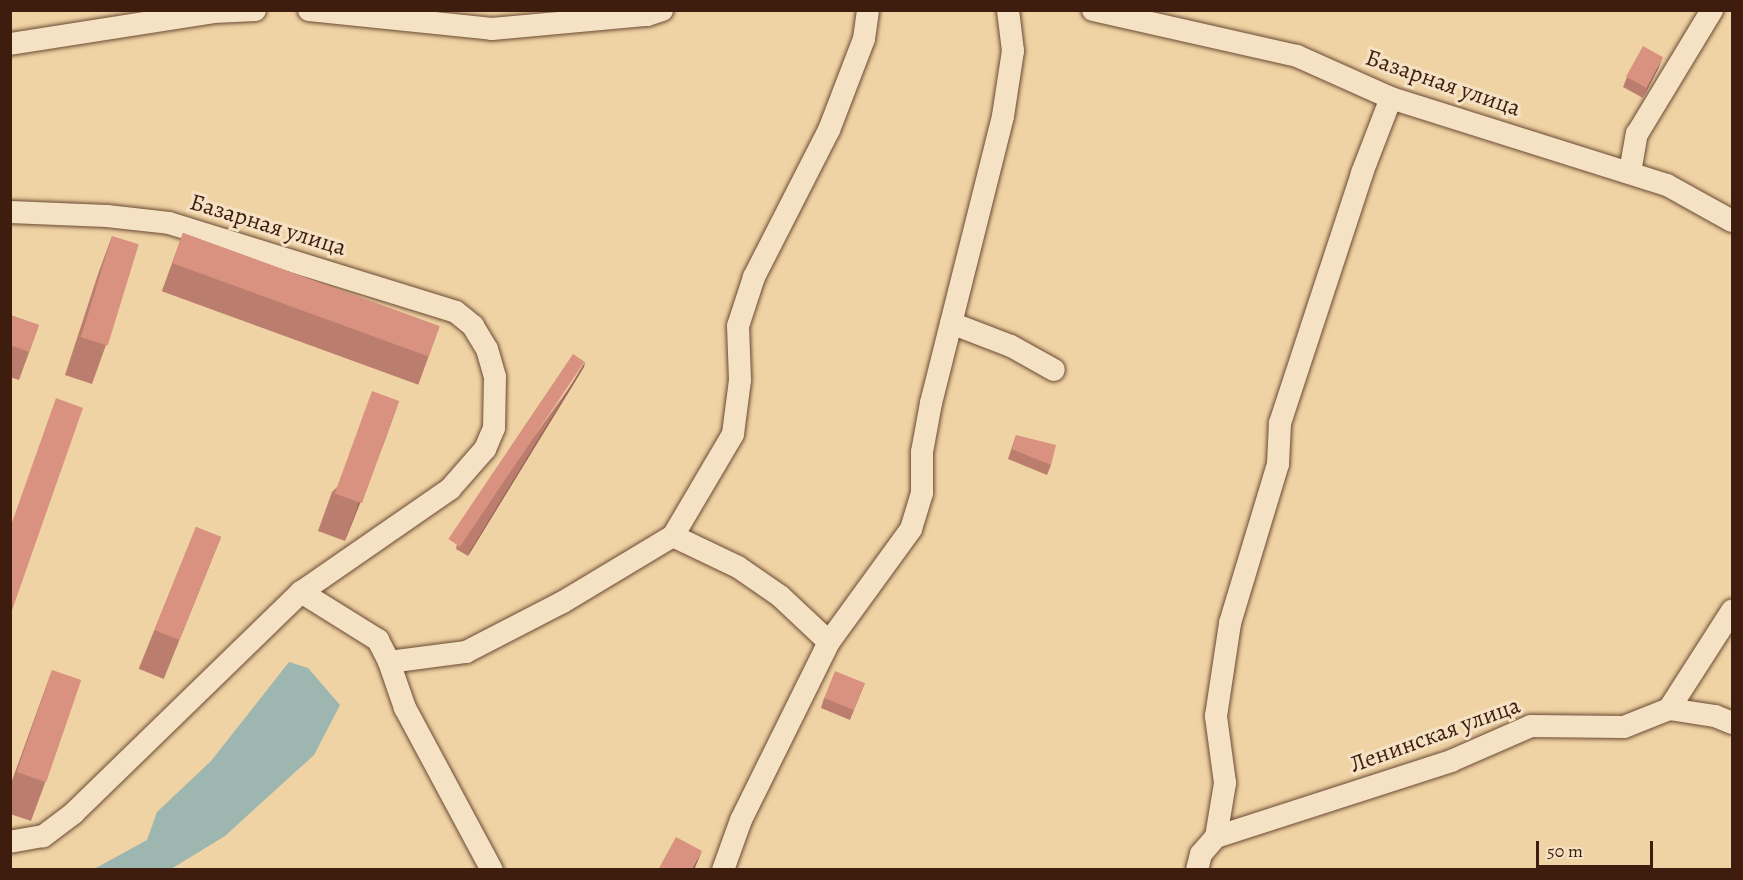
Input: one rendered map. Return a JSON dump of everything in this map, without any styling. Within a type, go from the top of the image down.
[{"type":"street","points":[[10,44],[214,12],[255,10]]},
{"type":"street","points":[[309,10],[492,29],[647,15],[662,10]]},
{"type":"street","points":[[389,662],[466,652],[563,602],[674,536],[733,434],[740,380],[738,326],[754,278],[829,130],[864,39],[868,10]]},
{"type":"street","points":[[723,870],[741,820],[829,642],[911,529],[922,492],[922,452],[951,323],[1003,116],[1013,51],[1008,10]]},
{"type":"street","name":"Базарная улица","points":[[1093,10],[1297,56],[1391,98],[1667,184],[1732,221]]},
{"type":"street","points":[[1630,172],[1637,134],[1712,10]]},
{"type":"street","points":[[1197,870],[1201,854],[1216,837],[1225,783],[1216,716],[1230,623],[1278,464],[1280,423],[1362,173],[1391,98]]},
{"type":"street","name":"Базарная улица","points":[[10,212],[169,223],[456,312],[473,326],[487,349],[495,377],[494,428],[485,449],[450,489],[301,592],[74,813],[44,836],[10,842]]},
{"type":"street","points":[[951,323],[1011,346],[1054,370]]},
{"type":"street","points":[[674,536],[738,567],[780,596],[829,642]]},
{"type":"street","points":[[301,592],[378,640],[415,727],[492,870]]},
{"type":"street","points":[[1732,611],[1669,709],[1715,716],[1732,723]]},
{"type":"street","name":"Ленинская улица","points":[[1216,837],[1451,761],[1530,726],[1624,727],[1669,709]]},
{"type":"water","points":[[289,662],[308,668],[340,705],[314,755],[225,836],[171,869],[94,869],[147,840],[157,812],[211,761]]},
{"type":"building","points":[[1643,46],[1663,57],[1646,88],[1626,77]]},
{"type":"building","points":[[183,233],[440,326],[429,356],[172,263]]},
{"type":"building","points":[[112,236],[139,244],[108,346],[81,337]]},
{"type":"building","points":[[10,315],[39,325],[29,352],[10,345]]},
{"type":"building","points":[[573,354],[585,362],[460,547],[448,539]]},
{"type":"building","points":[[372,391],[399,401],[362,503],[335,493]]},
{"type":"building","points":[[56,398],[83,408],[10,616],[10,528]]},
{"type":"building","points":[[1016,435],[1056,445],[1051,465],[1012,449]]},
{"type":"building","points":[[196,527],[221,537],[179,640],[154,630]]},
{"type":"building","points":[[52,670],[81,680],[46,782],[17,772]]},
{"type":"building","points":[[835,671],[865,683],[854,710],[824,698]]},
{"type":"building","points":[[676,837],[702,851],[691,870],[658,870]]}]
